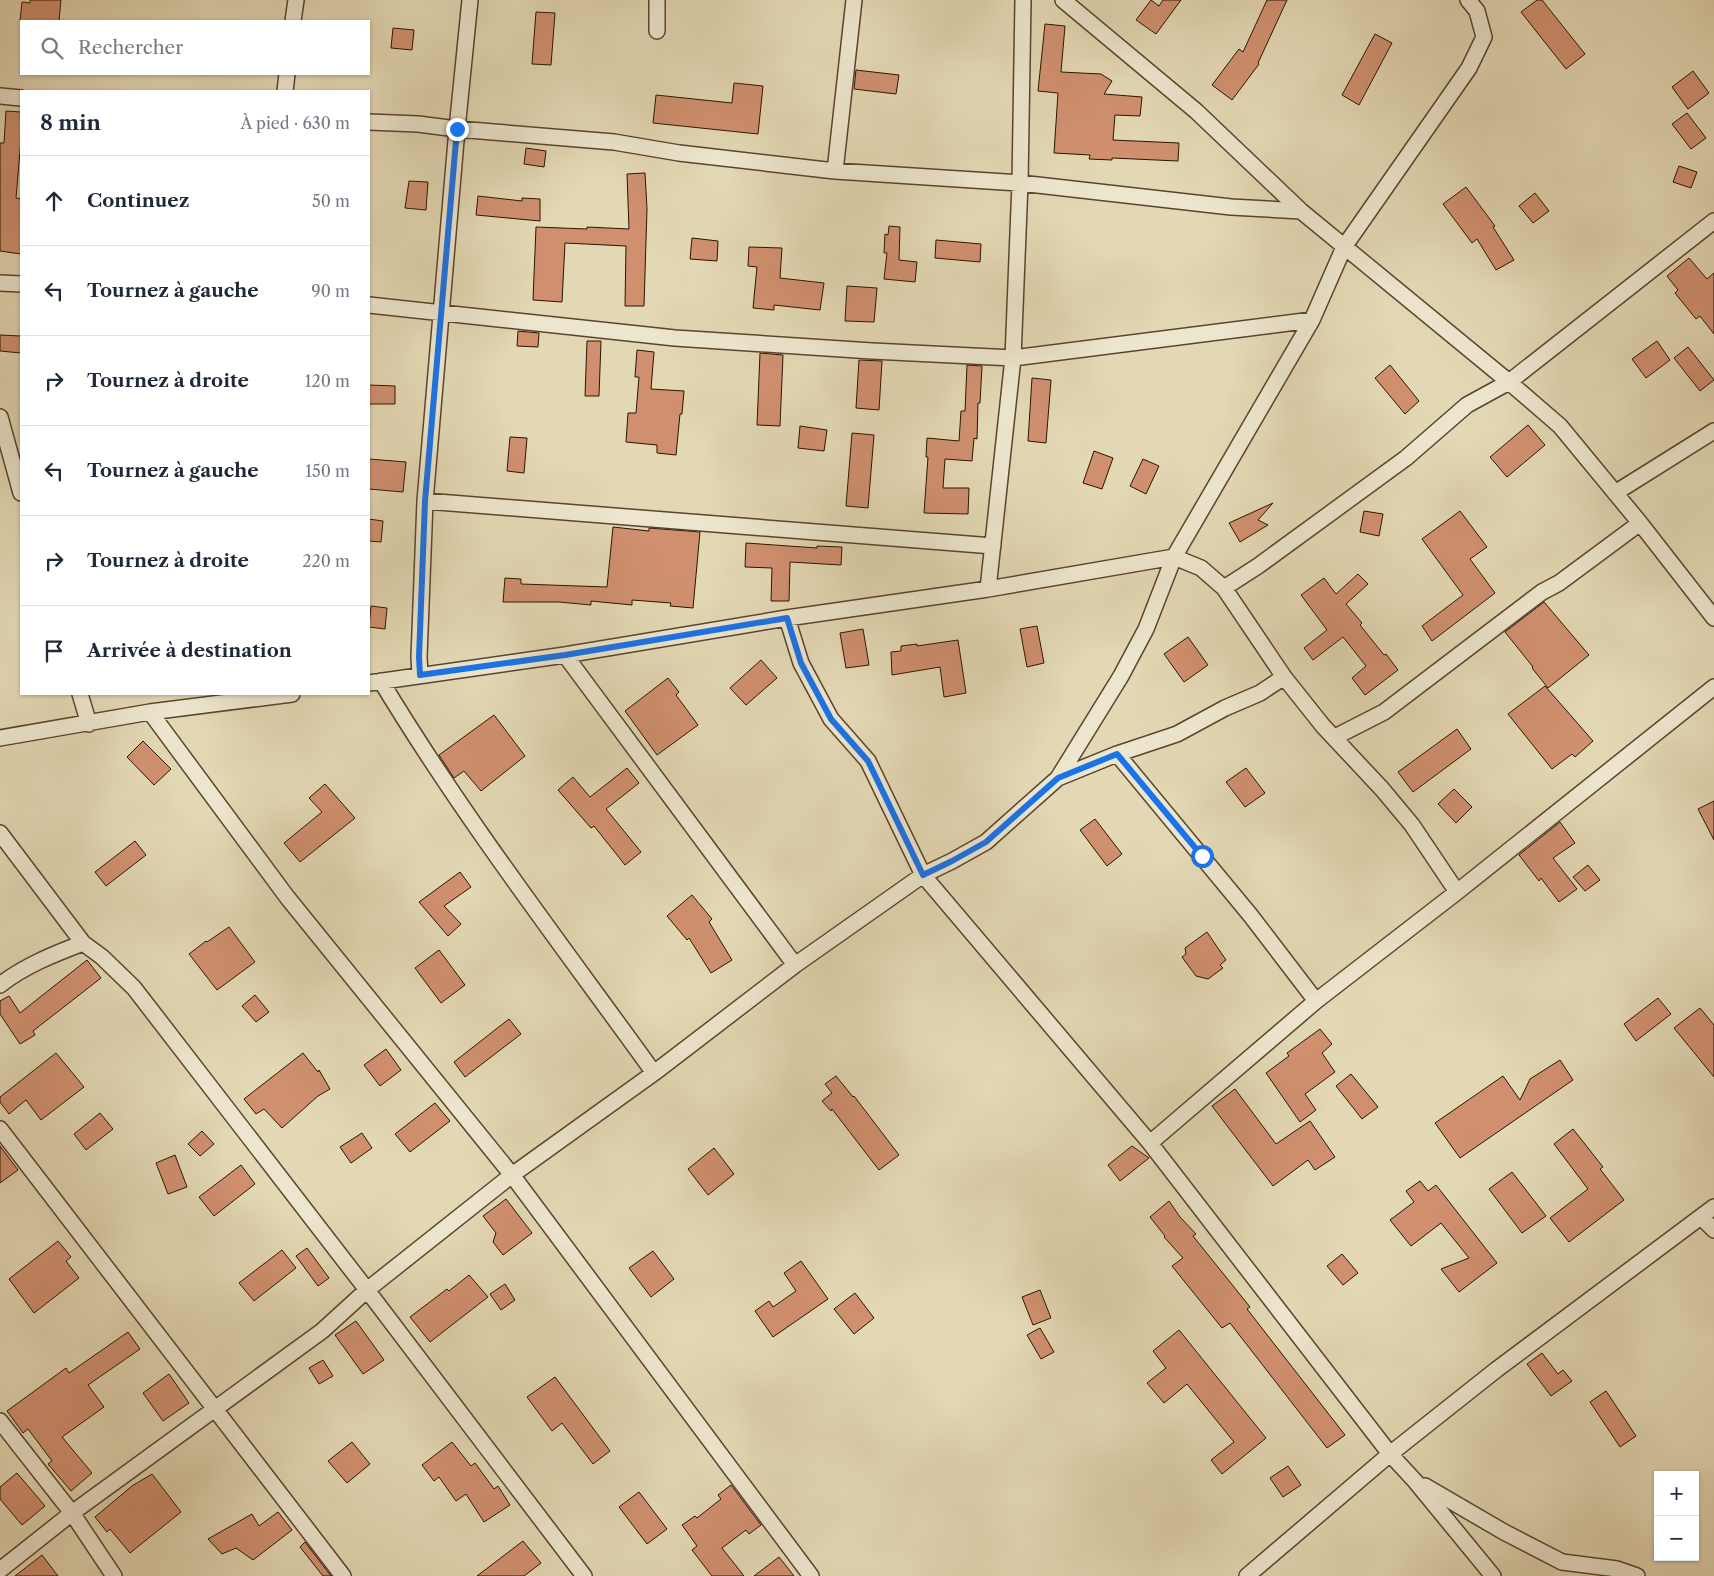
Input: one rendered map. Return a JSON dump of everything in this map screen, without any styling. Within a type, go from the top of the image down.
[{"type":"street","points":[[293,20],[296,0]]},
{"type":"street","points":[[420,675],[419,657],[425,501],[470,0]]},
{"type":"street","points":[[657,0],[657,31]]},
{"type":"street","points":[[835,171],[854,0]]},
{"type":"street","points":[[988,589],[1013,358],[1020,183],[1023,0]]},
{"type":"street","points":[[1063,0],[1196,111],[1300,211],[1560,426],[1640,523],[1714,618]]},
{"type":"street","points":[[0,1570],[72,1513],[322,1331],[367,1290],[512,1175],[654,1073],[795,965],[923,875],[986,842],[1058,778],[1102,709],[1146,629],[1174,557],[1312,320],[1344,246],[1469,68],[1484,37],[1478,11],[1468,0]]},
{"type":"street","points":[[285,90],[287,75]]},
{"type":"street","points":[[0,96],[20,98]]},
{"type":"street","points":[[370,122],[418,124],[614,142],[679,153],[835,171],[1020,183],[1231,207],[1300,211]]},
{"type":"street","points":[[1224,588],[1258,566],[1406,458],[1467,405],[1509,382],[1714,221]]},
{"type":"street","points":[[0,283],[20,284]]},
{"type":"street","points":[[370,305],[675,338],[1013,358],[1312,320]]},
{"type":"street","points":[[0,417],[17,457],[20,483]]},
{"type":"street","points":[[1615,493],[1714,432]]},
{"type":"street","points":[[425,501],[993,546]]},
{"type":"street","points":[[1335,737],[1384,712],[1542,592],[1559,584],[1640,523]]},
{"type":"street","points":[[654,1073],[455,797],[411,731],[375,682],[565,655],[787,618],[988,589],[1174,557],[1201,568],[1224,588],[1284,677],[1323,726],[1382,789],[1412,825],[1457,892]]},
{"type":"street","points":[[787,618],[801,663],[831,719],[868,761],[923,875],[1150,1142],[1390,1454],[1415,1481],[1493,1576]]},
{"type":"street","points":[[565,655],[795,965]]},
{"type":"street","points":[[1058,778],[1117,754],[1176,734],[1224,708],[1260,693],[1284,677]]},
{"type":"street","points":[[1150,1142],[1316,1001],[1457,892],[1714,687]]},
{"type":"street","points":[[80,695],[89,724]]},
{"type":"street","points":[[0,738],[237,698],[278,695]]},
{"type":"street","points":[[150,712],[287,897],[512,1175],[811,1576]]},
{"type":"street","points":[[1117,754],[1245,909],[1316,1001]]},
{"type":"street","points":[[0,833],[83,943],[102,956],[134,988],[584,1576]]},
{"type":"street","points":[[0,985],[10,977],[37,962],[83,943]]},
{"type":"street","points":[[0,1128],[343,1576]]},
{"type":"street","points":[[1247,1576],[1390,1454],[1496,1370],[1714,1207]]},
{"type":"street","points":[[1701,1218],[1714,1230]]},
{"type":"street","points":[[0,1421],[72,1513],[114,1576]]},
{"type":"street","points":[[1415,1481],[1498,1529],[1562,1562],[1617,1569],[1637,1576]]},
{"type":"building","points":[[30,0],[61,0],[59,20],[20,20],[22,2],[30,3]]},
{"type":"building","points":[[1151,0],[1159,6],[1163,0],[1181,0],[1156,34],[1136,20]]},
{"type":"building","points":[[1267,0],[1287,0],[1259,64],[1232,100],[1212,85],[1239,49],[1243,52]]},
{"type":"building","points":[[1537,0],[1542,0],[1585,54],[1566,69],[1521,12]]},
{"type":"building","points":[[536,12],[555,13],[551,65],[532,64]]},
{"type":"building","points":[[1045,24],[1065,26],[1061,72],[1101,74],[1112,81],[1104,94],[1142,97],[1140,116],[1115,115],[1113,140],[1179,143],[1178,161],[1112,158],[1112,160],[1089,159],[1090,155],[1054,153],[1058,93],[1038,91]]},
{"type":"building","points":[[393,28],[414,30],[412,50],[391,48]]},
{"type":"building","points":[[1375,34],[1392,43],[1359,105],[1342,95]]},
{"type":"building","points":[[856,70],[899,75],[896,94],[854,89]]},
{"type":"building","points":[[1693,71],[1709,93],[1688,109],[1672,87]]},
{"type":"building","points":[[734,83],[763,86],[758,134],[653,123],[656,95],[732,103]]},
{"type":"building","points":[[6,111],[20,112],[20,151],[16,198],[20,199],[20,254],[0,251],[0,143],[4,143]]},
{"type":"building","points":[[1687,113],[1706,138],[1691,149],[1672,124]]},
{"type":"building","points":[[526,148],[546,151],[544,167],[524,164]]},
{"type":"building","points":[[1679,166],[1697,172],[1691,188],[1673,182]]},
{"type":"building","points":[[645,173],[647,209],[644,306],[625,306],[626,246],[565,243],[562,302],[533,300],[536,227],[629,229],[627,174]]},
{"type":"building","points":[[409,181],[428,182],[426,210],[405,208]]},
{"type":"building","points":[[1466,187],[1495,226],[1493,227],[1514,260],[1496,270],[1477,239],[1472,243],[1443,204]]},
{"type":"building","points":[[1535,193],[1549,211],[1533,223],[1519,206]]},
{"type":"building","points":[[478,196],[522,201],[522,198],[540,199],[540,221],[476,215]]},
{"type":"building","points":[[889,226],[900,227],[899,260],[917,262],[915,282],[884,279],[887,253],[884,253],[885,234],[888,235]]},
{"type":"building","points":[[692,238],[718,241],[717,261],[690,259]]},
{"type":"building","points":[[936,240],[981,244],[980,262],[935,258]]},
{"type":"building","points":[[749,247],[782,248],[780,278],[824,283],[820,310],[774,305],[774,310],[753,308],[757,267],[748,266]]},
{"type":"building","points":[[1689,258],[1707,279],[1714,273],[1714,334],[1700,316],[1696,319],[1675,293],[1678,290],[1667,276]]},
{"type":"building","points":[[847,286],[877,288],[874,322],[845,321]]},
{"type":"building","points":[[518,331],[539,333],[538,347],[517,346]]},
{"type":"building","points":[[0,335],[20,336],[20,353],[0,351]]},
{"type":"building","points":[[587,341],[601,341],[599,396],[585,396]]},
{"type":"building","points":[[1657,341],[1670,360],[1646,378],[1632,359]]},
{"type":"building","points":[[1688,347],[1714,380],[1700,391],[1674,358]]},
{"type":"building","points":[[637,350],[654,352],[651,389],[684,391],[676,455],[657,453],[657,445],[626,442],[628,413],[636,413],[639,377],[635,377]]},
{"type":"building","points":[[760,353],[783,355],[780,426],[757,425]]},
{"type":"building","points":[[859,360],[882,361],[879,410],[856,408]]},
{"type":"building","points":[[967,365],[982,366],[977,439],[974,438],[972,461],[945,459],[943,488],[969,488],[968,514],[924,513],[928,457],[926,457],[927,438],[959,441],[961,411],[965,411]]},
{"type":"building","points":[[1390,365],[1419,401],[1405,414],[1375,378]]},
{"type":"building","points":[[1032,378],[1051,380],[1046,443],[1028,441]]},
{"type":"building","points":[[370,385],[395,386],[395,404],[370,404]]},
{"type":"building","points":[[1528,425],[1545,445],[1507,477],[1490,457]]},
{"type":"building","points":[[800,426],[827,430],[824,451],[798,448]]},
{"type":"building","points":[[852,433],[874,435],[868,508],[846,506]]},
{"type":"building","points":[[510,437],[527,438],[524,473],[507,471]]},
{"type":"building","points":[[1094,451],[1113,458],[1102,489],[1083,483]]},
{"type":"building","points":[[370,459],[406,462],[403,492],[370,489]]},
{"type":"building","points":[[1143,459],[1159,466],[1146,494],[1130,486]]},
{"type":"building","points":[[1273,503],[1258,520],[1268,525],[1240,542],[1229,523]]},
{"type":"building","points":[[1364,511],[1383,514],[1379,536],[1360,532]]},
{"type":"building","points":[[1460,511],[1487,547],[1470,559],[1495,593],[1432,641],[1422,626],[1463,595],[1422,539]]},
{"type":"building","points":[[370,519],[383,521],[381,542],[370,541]]},
{"type":"building","points":[[613,527],[649,531],[649,528],[700,532],[693,608],[670,606],[671,603],[632,600],[632,605],[591,601],[591,605],[559,602],[503,602],[505,578],[521,579],[521,584],[607,587]]},
{"type":"building","points":[[746,543],[817,548],[817,546],[842,547],[841,565],[790,562],[789,601],[771,601],[772,568],[745,567]]},
{"type":"building","points":[[1358,574],[1368,584],[1346,604],[1362,623],[1360,625],[1398,670],[1365,695],[1352,678],[1366,666],[1343,637],[1313,660],[1304,648],[1327,630],[1301,595],[1324,578],[1336,594]]},
{"type":"building","points":[[1544,602],[1589,655],[1548,688],[1505,632]]},
{"type":"building","points":[[371,606],[387,608],[385,629],[370,627]]},
{"type":"building","points":[[1037,626],[1044,663],[1027,667],[1020,629]]},
{"type":"building","points":[[863,629],[869,665],[846,668],[840,633]]},
{"type":"building","points":[[1188,637],[1208,665],[1184,682],[1164,654]]},
{"type":"building","points":[[958,640],[966,693],[944,697],[940,667],[892,675],[891,652],[901,651],[901,646],[917,644],[917,646]]},
{"type":"building","points":[[761,660],[777,678],[746,705],[730,688]]},
{"type":"building","points":[[668,678],[679,692],[676,695],[698,725],[657,755],[625,711]]},
{"type":"building","points":[[1545,686],[1593,741],[1575,757],[1572,754],[1552,769],[1508,714]]},
{"type":"building","points":[[494,715],[525,756],[481,791],[464,771],[454,778],[439,755]]},
{"type":"building","points":[[1457,729],[1471,749],[1413,792],[1398,772]]},
{"type":"building","points":[[143,741],[171,769],[154,785],[127,757]]},
{"type":"building","points":[[627,768],[639,783],[606,809],[641,852],[625,865],[594,826],[591,828],[558,790],[573,777],[590,797]]},
{"type":"building","points":[[1246,768],[1265,793],[1245,807],[1226,782]]},
{"type":"building","points":[[325,784],[355,818],[300,862],[284,843],[322,812],[309,798]]},
{"type":"building","points":[[1454,789],[1472,807],[1456,823],[1438,804]]},
{"type":"building","points":[[1714,801],[1714,840],[1698,809]]},
{"type":"building","points":[[1095,819],[1122,854],[1107,866],[1080,830]]},
{"type":"building","points":[[1560,822],[1575,843],[1553,858],[1577,889],[1559,902],[1541,878],[1539,881],[1519,855]]},
{"type":"building","points":[[135,841],[146,855],[106,886],[95,872]]},
{"type":"building","points":[[1588,865],[1600,880],[1585,891],[1573,877]]},
{"type":"building","points":[[460,872],[471,887],[444,906],[461,924],[448,936],[419,902]]},
{"type":"building","points":[[692,895],[712,919],[709,922],[732,960],[711,973],[689,938],[687,940],[667,916]]},
{"type":"building","points":[[229,927],[255,962],[217,990],[189,954]]},
{"type":"building","points":[[1207,932],[1226,960],[1220,965],[1223,968],[1208,979],[1196,976],[1182,957],[1186,954],[1185,948]]},
{"type":"building","points":[[439,950],[465,985],[441,1003],[415,968]]},
{"type":"building","points":[[87,960],[101,978],[33,1031],[35,1035],[20,1044],[0,1014],[0,1001],[9,996],[20,1013]]},
{"type":"building","points":[[255,995],[269,1012],[256,1022],[242,1006]]},
{"type":"building","points":[[1658,998],[1671,1014],[1636,1041],[1624,1024]]},
{"type":"building","points":[[1700,1008],[1714,1025],[1714,1077],[1674,1028]]},
{"type":"building","points":[[509,1019],[521,1034],[465,1077],[454,1062]]},
{"type":"building","points":[[1320,1029],[1332,1044],[1322,1053],[1335,1072],[1305,1094],[1316,1110],[1300,1122],[1266,1073],[1289,1056],[1287,1053]]},
{"type":"building","points":[[386,1049],[401,1070],[380,1086],[364,1065]]},
{"type":"building","points":[[56,1053],[84,1087],[41,1120],[26,1100],[9,1114],[0,1102],[0,1097]]},
{"type":"building","points":[[303,1053],[318,1072],[319,1070],[330,1089],[318,1096],[282,1128],[264,1109],[256,1114],[244,1099]]},
{"type":"building","points":[[1560,1060],[1573,1080],[1460,1158],[1435,1123],[1503,1076],[1520,1100],[1530,1079]]},
{"type":"building","points":[[1351,1074],[1378,1107],[1362,1119],[1336,1086]]},
{"type":"building","points":[[836,1076],[854,1096],[899,1155],[879,1170],[832,1109],[831,1111],[822,1101],[832,1093],[825,1084]]},
{"type":"building","points":[[1235,1089],[1276,1144],[1310,1121],[1335,1157],[1315,1170],[1308,1160],[1273,1186],[1212,1106]]},
{"type":"building","points":[[435,1103],[450,1121],[410,1152],[395,1134]]},
{"type":"building","points":[[100,1113],[113,1129],[86,1150],[74,1134]]},
{"type":"building","points":[[1573,1129],[1603,1167],[1600,1169],[1624,1200],[1569,1242],[1550,1218],[1588,1189],[1554,1144]]},
{"type":"building","points":[[202,1131],[214,1144],[200,1156],[188,1144]]},
{"type":"building","points":[[362,1133],[372,1148],[351,1163],[340,1147]]},
{"type":"building","points":[[0,1146],[18,1170],[0,1183]]},
{"type":"building","points":[[1132,1146],[1149,1158],[1120,1181],[1108,1165]]},
{"type":"building","points":[[714,1148],[734,1174],[708,1195],[688,1169]]},
{"type":"building","points":[[175,1155],[187,1187],[168,1194],[156,1163]]},
{"type":"building","points":[[241,1165],[255,1184],[214,1216],[199,1197]]},
{"type":"building","points":[[1512,1172],[1546,1216],[1522,1233],[1489,1189]]},
{"type":"building","points":[[1420,1181],[1428,1191],[1436,1185],[1497,1263],[1459,1292],[1441,1269],[1469,1258],[1441,1223],[1411,1246],[1390,1220],[1414,1202],[1406,1191]]},
{"type":"building","points":[[506,1199],[532,1233],[503,1255],[493,1242],[496,1233],[483,1216]]},
{"type":"building","points":[[1169,1201],[1180,1217],[1196,1234],[1193,1236],[1250,1307],[1247,1309],[1345,1435],[1327,1448],[1230,1323],[1222,1328],[1172,1266],[1183,1258],[1164,1237],[1150,1217]]},
{"type":"building","points":[[58,1241],[71,1257],[66,1261],[79,1278],[34,1313],[9,1279]]},
{"type":"building","points":[[307,1248],[329,1278],[318,1286],[296,1256]]},
{"type":"building","points":[[282,1250],[296,1268],[254,1301],[239,1283]]},
{"type":"building","points":[[653,1251],[674,1279],[651,1297],[629,1268]]},
{"type":"building","points":[[1342,1254],[1358,1273],[1343,1285],[1327,1266]]},
{"type":"building","points":[[801,1261],[828,1299],[773,1337],[755,1311],[769,1301],[773,1307],[796,1291],[784,1273]]},
{"type":"building","points":[[469,1275],[488,1297],[430,1342],[410,1317]]},
{"type":"building","points":[[505,1284],[515,1300],[501,1310],[490,1294]]},
{"type":"building","points":[[1040,1290],[1051,1318],[1033,1325],[1022,1297]]},
{"type":"building","points":[[855,1293],[874,1318],[854,1334],[834,1309]]},
{"type":"building","points":[[356,1321],[384,1360],[363,1374],[335,1335]]},
{"type":"building","points":[[1040,1328],[1054,1352],[1041,1359],[1027,1335]]},
{"type":"building","points":[[1179,1330],[1266,1438],[1222,1474],[1211,1460],[1234,1442],[1187,1384],[1164,1403],[1147,1383],[1166,1368],[1153,1351]]},
{"type":"building","points":[[128,1332],[140,1349],[88,1385],[104,1407],[62,1437],[92,1473],[71,1491],[48,1464],[52,1461],[28,1429],[23,1433],[7,1411],[66,1368],[69,1373]]},
{"type":"building","points":[[1542,1353],[1558,1374],[1563,1370],[1572,1381],[1551,1396],[1527,1364]]},
{"type":"building","points":[[323,1360],[333,1376],[319,1384],[309,1368]]},
{"type":"building","points":[[169,1374],[189,1403],[163,1421],[143,1393]]},
{"type":"building","points":[[555,1377],[610,1451],[593,1464],[562,1423],[552,1431],[527,1397]]},
{"type":"building","points":[[1606,1391],[1636,1436],[1620,1447],[1590,1402]]},
{"type":"building","points":[[352,1442],[370,1464],[347,1483],[328,1461]]},
{"type":"building","points":[[452,1442],[471,1466],[475,1463],[494,1489],[498,1486],[510,1505],[484,1522],[466,1494],[456,1501],[439,1477],[434,1481],[422,1465]]},
{"type":"building","points":[[1288,1466],[1301,1485],[1283,1497],[1270,1478]]},
{"type":"building","points":[[17,1473],[45,1506],[22,1525],[0,1499],[0,1487]]},
{"type":"building","points":[[152,1474],[181,1512],[130,1553],[110,1529],[107,1532],[95,1517],[132,1486]]},
{"type":"building","points":[[731,1485],[761,1525],[749,1534],[746,1530],[722,1548],[744,1576],[712,1576],[692,1550],[697,1546],[682,1525],[695,1516],[697,1518],[721,1499],[718,1495]]},
{"type":"building","points":[[639,1492],[667,1529],[647,1544],[619,1507]]},
{"type":"building","points":[[278,1512],[292,1530],[253,1560],[236,1548],[222,1554],[208,1539],[252,1514],[259,1526]]},
{"type":"building","points":[[523,1541],[541,1563],[524,1576],[477,1576]]},
{"type":"building","points":[[305,1542],[331,1576],[323,1576],[300,1547]]},
{"type":"building","points":[[42,1555],[58,1576],[15,1576]]},
{"type":"building","points":[[779,1557],[794,1576],[754,1576]]},
{"type":"route","points":[[457,129],[425,501],[419,657],[420,675],[565,655],[787,618],[801,663],[831,719],[868,761],[923,875],[986,842],[1058,778],[1117,754],[1202,856]]}]
